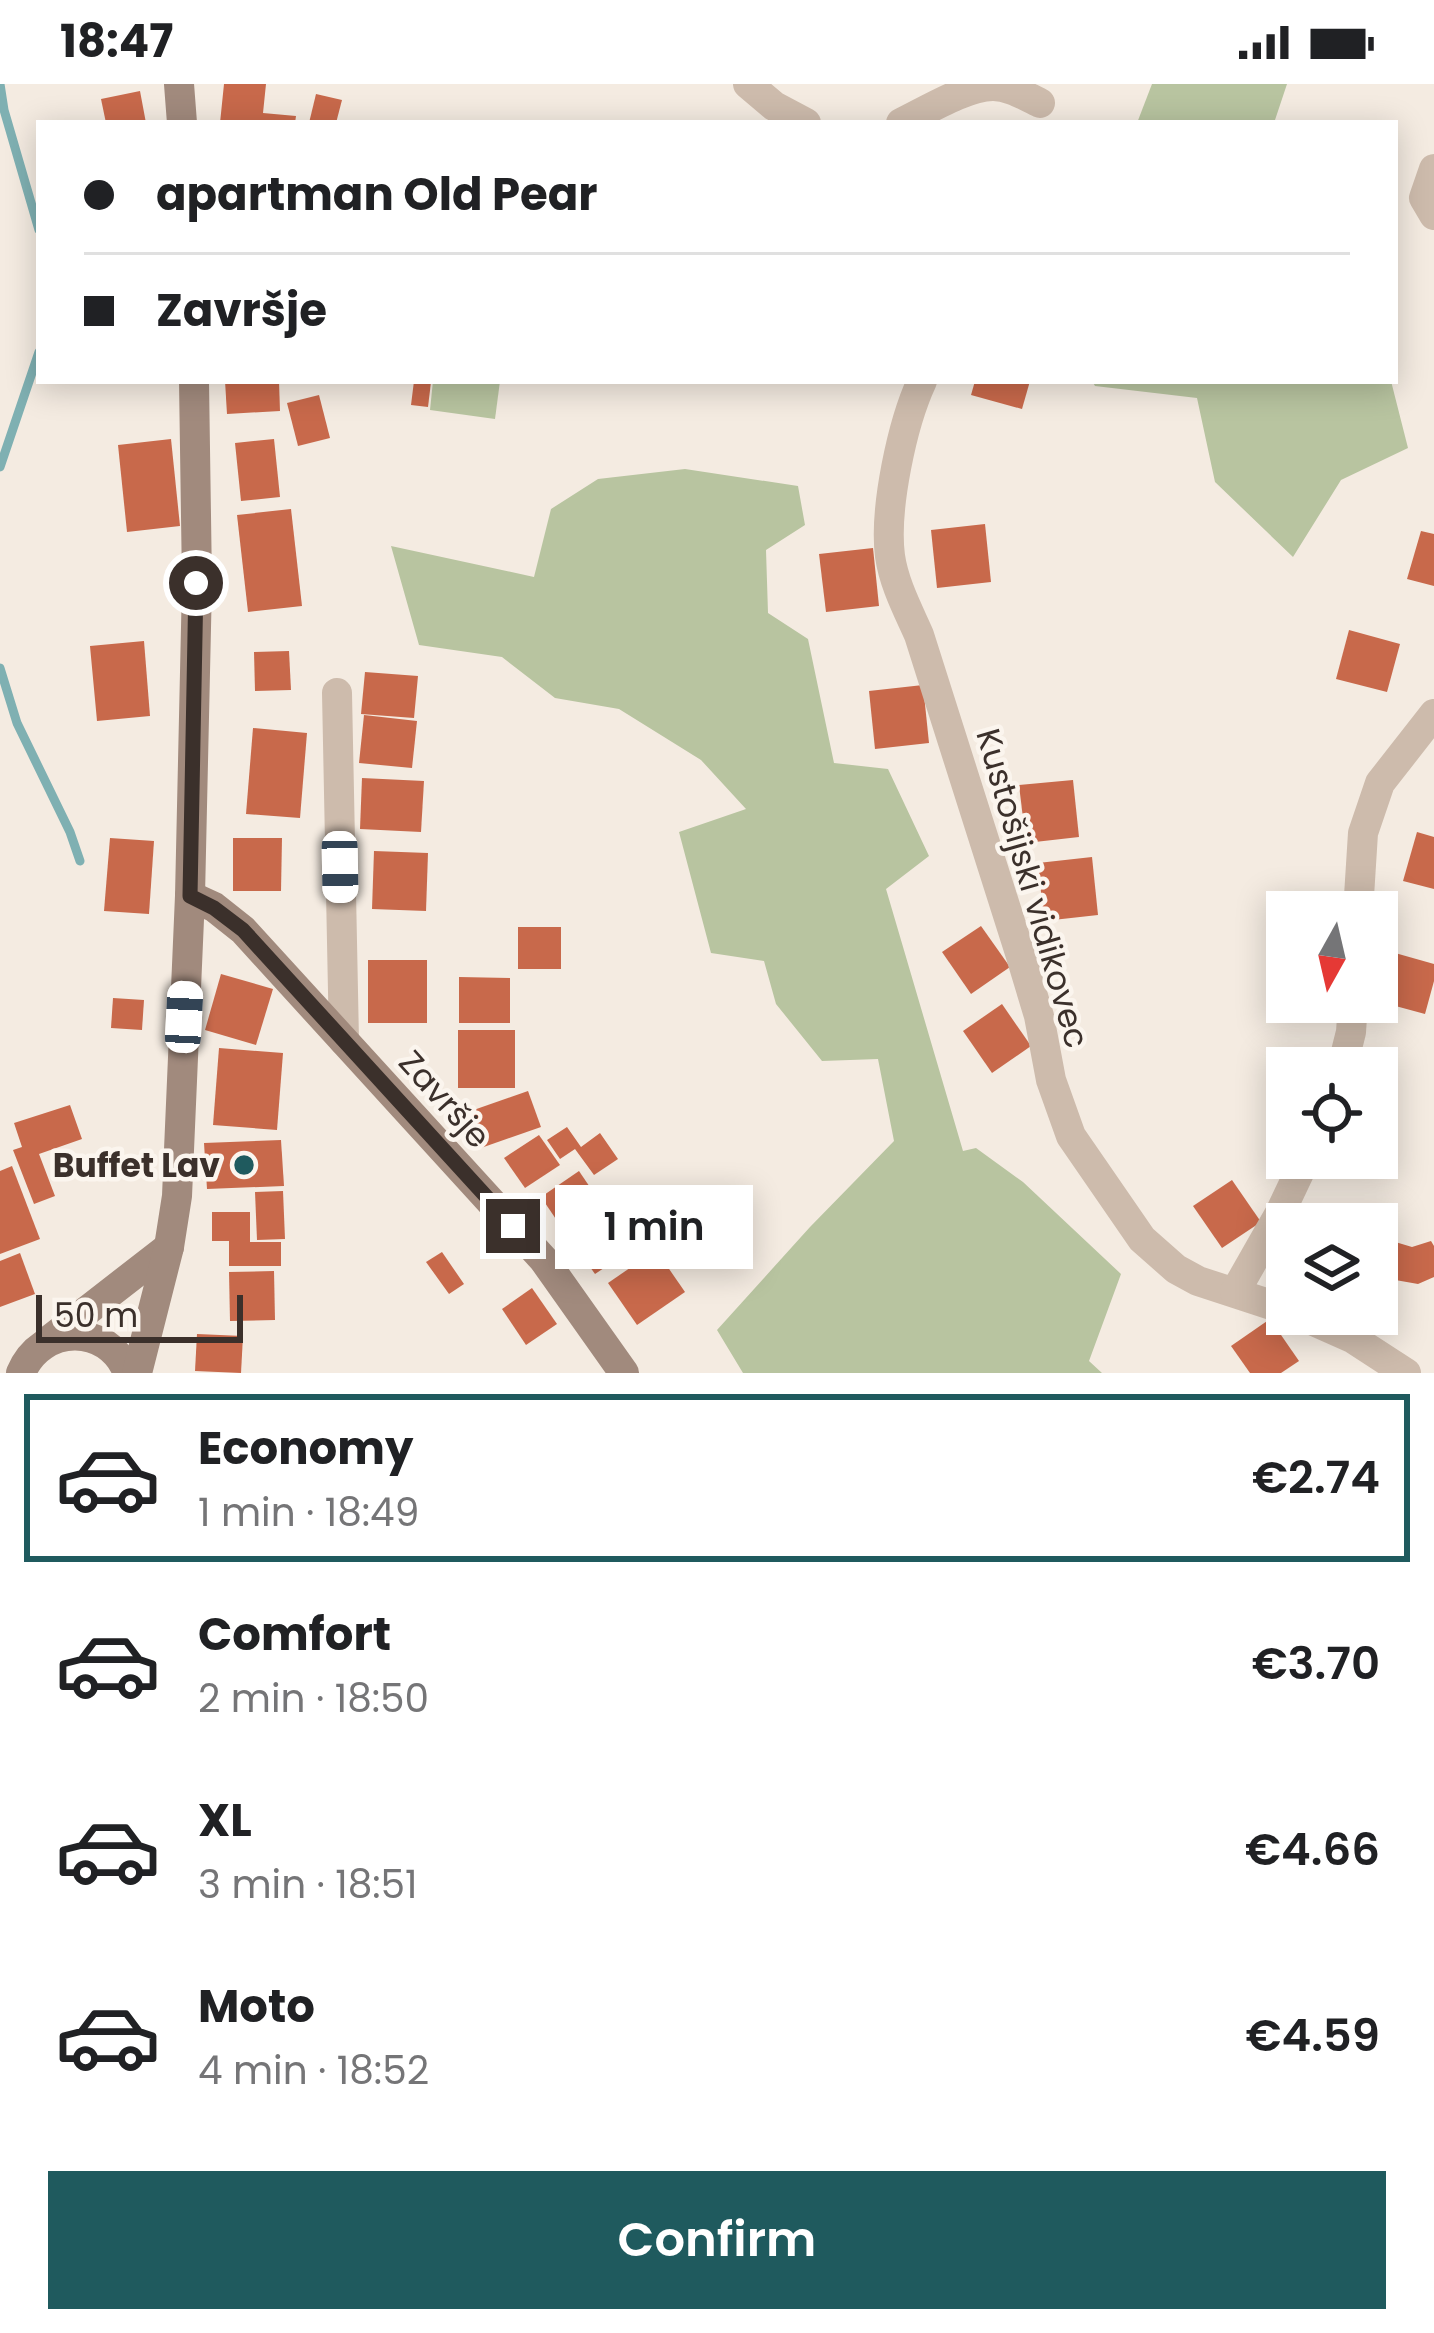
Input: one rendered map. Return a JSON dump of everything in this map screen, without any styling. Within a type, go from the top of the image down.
[{"type":"street","points":[[178,84],[182,120]]},
{"type":"street","points":[[748,84],[801,120]]},
{"type":"street","points":[[907,120],[975,88],[1009,88],[1044,103]]},
{"type":"street","points":[[1434,169],[1424,198],[1434,215]]},
{"type":"street","points":[[137,1373],[177,1196],[190,896],[194,384]]},
{"type":"street","name":"Kustošijski vidikovec","points":[[921,384],[904,431],[895,480],[890,559],[919,635],[1020,953],[1060,1112],[1071,1136],[1142,1238],[1176,1269],[1198,1281],[1266,1303]]},
{"type":"street","points":[[337,693],[344,1041]]},
{"type":"street","points":[[1359,891],[1363,832],[1380,783],[1434,714]]},
{"type":"street","name":"Završje","points":[[190,896],[243,930],[544,1260],[624,1373]]},
{"type":"street","points":[[1235,1292],[1296,1179]]},
{"type":"street","points":[[21,1373],[35,1350],[169,1247]]},
{"type":"street","points":[[48,1341],[80,1334],[98,1339],[112,1349],[128,1373]]},
{"type":"street","points":[[1345,1335],[1406,1373]]},
{"type":"green space","points":[[1152,84],[1287,84],[1275,120],[1138,120]]},
{"type":"green space","points":[[433,384],[500,384],[495,419],[430,410]]},
{"type":"green space","points":[[1392,384],[1408,448],[1341,480],[1293,557],[1215,482],[1197,398],[1095,386]]},
{"type":"green space","points":[[685,469],[798,486],[805,525],[766,550],[768,613],[808,639],[834,763],[888,769],[929,856],[886,889],[963,1151],[976,1148],[1023,1182],[1121,1274],[1089,1361],[1102,1373],[743,1373],[717,1330],[894,1141],[878,1059],[822,1061],[776,1004],[764,961],[711,953],[679,832],[746,809],[701,760],[619,709],[555,698],[502,657],[419,645],[391,546],[534,577],[551,509],[598,479]]},
{"type":"building","points":[[224,84],[266,84],[263,113],[296,116],[295,120],[220,120]]},
{"type":"building","points":[[140,91],[145,120],[105,120],[101,99]]},
{"type":"building","points":[[316,94],[342,100],[337,120],[310,120]]},
{"type":"building","points":[[225,384],[279,384],[280,411],[227,414]]},
{"type":"building","points":[[414,384],[431,384],[428,407],[411,405]]},
{"type":"building","points":[[974,384],[1029,384],[1022,409],[971,395]]},
{"type":"building","points":[[319,395],[330,438],[298,446],[287,403]]},
{"type":"building","points":[[171,439],[180,526],[127,532],[118,445]]},
{"type":"building","points":[[274,439],[280,497],[241,501],[235,443]]},
{"type":"building","points":[[291,509],[302,606],[248,612],[237,515]]},
{"type":"building","points":[[985,524],[991,582],[937,588],[931,530]]},
{"type":"building","points":[[1421,531],[1434,534],[1434,586],[1407,579]]},
{"type":"building","points":[[873,548],[879,606],[826,612],[819,554]]},
{"type":"building","points":[[1349,630],[1400,644],[1387,692],[1336,679]]},
{"type":"building","points":[[144,641],[150,716],[97,721],[90,646]]},
{"type":"building","points":[[289,651],[291,690],[255,691],[254,652]]},
{"type":"building","points":[[365,672],[418,676],[414,718],[361,714]]},
{"type":"building","points":[[923,685],[929,743],[875,749],[869,691]]},
{"type":"building","points":[[364,715],[417,721],[412,768],[359,763]]},
{"type":"building","points":[[253,728],[307,733],[300,818],[246,814]]},
{"type":"building","points":[[362,778],[424,781],[421,832],[360,829]]},
{"type":"building","points":[[1073,780],[1079,837],[1026,843],[1019,785]]},
{"type":"building","points":[[1417,832],[1434,837],[1434,889],[1403,881]]},
{"type":"building","points":[[110,838],[154,841],[149,914],[104,911]]},
{"type":"building","points":[[233,838],[282,838],[281,891],[233,891]]},
{"type":"building","points":[[374,851],[428,853],[426,911],[372,909]]},
{"type":"building","points":[[1092,857],[1098,915],[1044,921],[1038,863]]},
{"type":"building","points":[[981,926],[1010,967],[971,994],[942,952]]},
{"type":"building","points":[[518,927],[561,927],[561,969],[518,969]]},
{"type":"building","points":[[1398,954],[1434,964],[1425,1014],[1398,1007]]},
{"type":"building","points":[[368,960],[427,960],[427,1023],[368,1023]]},
{"type":"building","points":[[221,974],[273,989],[256,1045],[205,1030]]},
{"type":"building","points":[[459,977],[510,978],[510,1023],[459,1023]]},
{"type":"building","points":[[113,998],[144,1000],[142,1030],[111,1028]]},
{"type":"building","points":[[1002,1004],[1031,1046],[992,1073],[963,1031]]},
{"type":"building","points":[[458,1030],[515,1030],[515,1088],[458,1088]]},
{"type":"building","points":[[219,1048],[283,1053],[277,1130],[213,1125]]},
{"type":"building","points":[[528,1091],[541,1127],[478,1149],[465,1113]]},
{"type":"building","points":[[70,1105],[82,1139],[39,1154],[55,1196],[34,1204],[13,1150],[22,1147],[14,1123]]},
{"type":"building","points":[[567,1127],[581,1147],[600,1133],[618,1159],[594,1175],[575,1149],[560,1159],[547,1140]]},
{"type":"building","points":[[539,1135],[560,1165],[525,1188],[504,1158]]},
{"type":"building","name":"Buffet Lav","points":[[281,1140],[284,1186],[207,1189],[204,1143]]},
{"type":"building","points":[[12,1166],[40,1239],[0,1254],[0,1171]]},
{"type":"building","points":[[579,1171],[602,1205],[564,1231],[541,1197]]},
{"type":"building","points":[[1232,1180],[1261,1222],[1222,1248],[1193,1206]]},
{"type":"building","points":[[283,1191],[285,1239],[257,1240],[255,1192]]},
{"type":"building","points":[[678,1205],[692,1226],[669,1242],[655,1221]]},
{"type":"building","points":[[605,1206],[634,1248],[595,1274],[566,1233]]},
{"type":"building","points":[[212,1212],[250,1212],[250,1242],[281,1242],[281,1266],[229,1266],[229,1241],[212,1241]]},
{"type":"building","points":[[1431,1241],[1434,1246],[1434,1277],[1418,1284],[1398,1280],[1398,1243],[1412,1247]]},
{"type":"building","points":[[656,1250],[685,1292],[637,1325],[608,1283]]},
{"type":"building","points":[[442,1252],[464,1284],[449,1294],[426,1262]]},
{"type":"building","points":[[20,1253],[35,1294],[0,1307],[0,1261]]},
{"type":"building","points":[[274,1271],[275,1320],[230,1321],[229,1272]]},
{"type":"building","points":[[532,1288],[557,1324],[526,1345],[502,1309]]},
{"type":"building","points":[[1266,1322],[1266,1335],[1281,1335],[1299,1361],[1281,1373],[1250,1373],[1231,1346]]},
{"type":"building","points":[[197,1334],[243,1336],[241,1373],[195,1371]]},
{"type":"waterway","points":[[0,84],[36,220]]},
{"type":"waterway","points":[[0,467],[36,361]]},
{"type":"waterway","points":[[0,668],[17,723],[80,861]]},
{"type":"place","name":"Buffet Lav","points":[[244,1165]]},
{"type":"route","points":[[196,583],[190,896],[243,930],[513,1226]]}]
